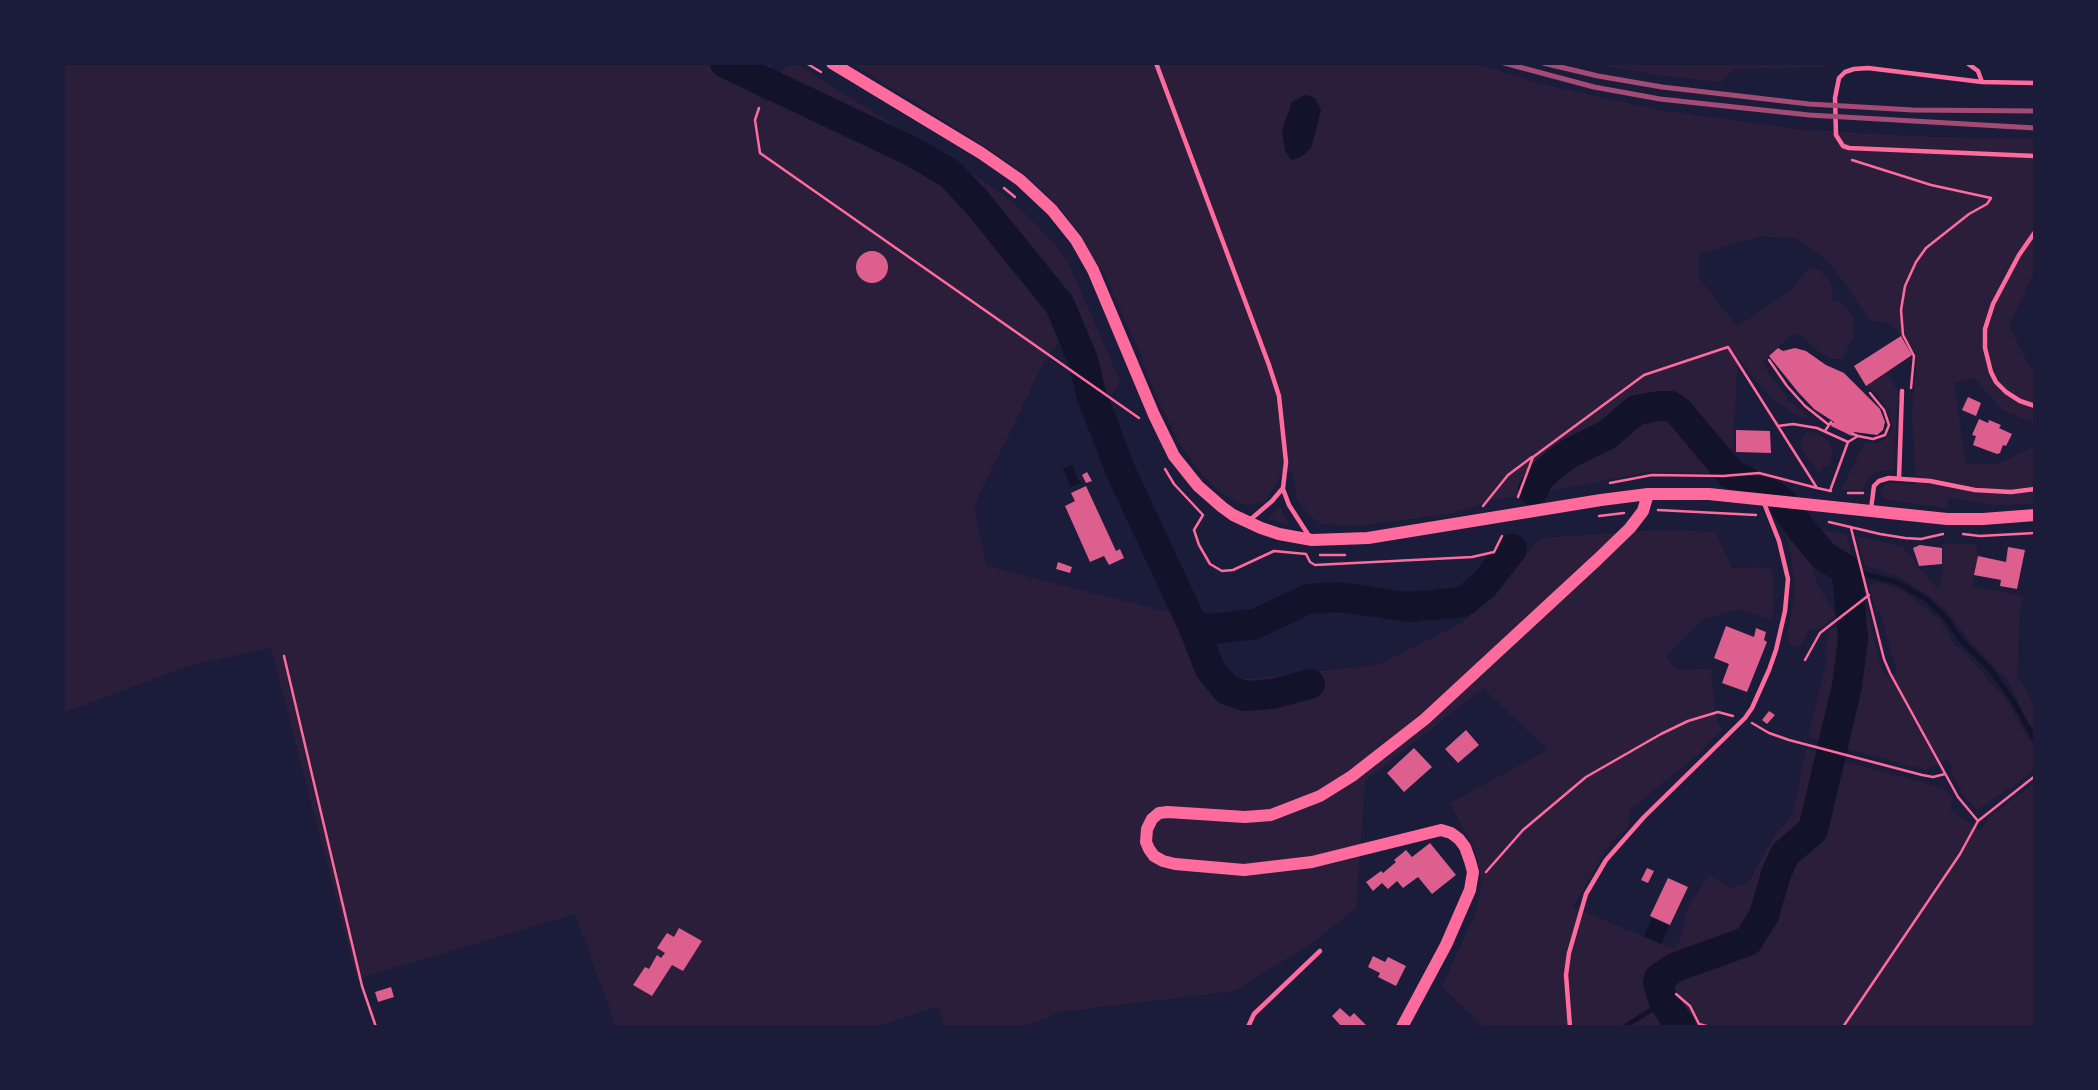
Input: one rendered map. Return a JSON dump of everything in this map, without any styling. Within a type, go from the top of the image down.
[{"type":"main road","points":[[832,63],[981,153],[1020,180],[1052,210],[1076,240],[1093,270],[1174,456],[1198,486],[1222,507],[1248,522],[1279,534],[1312,540],[1368,538],[1648,494],[1709,494],[1947,519],[2035,515]]},
{"type":"main road","points":[[1402,1027],[1446,945],[1470,890],[1470,861],[1465,847],[1451,833],[1441,830],[1312,862],[1244,870],[1163,861],[1149,849],[1146,834],[1152,819],[1159,813],[1175,812],[1245,817],[1271,815],[1320,796],[1352,776],[1425,719],[1598,559],[1630,528],[1643,511],[1648,494]]},
{"type":"lane","points":[[1156,63],[1279,396],[1286,462],[1283,488],[1289,505],[1312,540]]},
{"type":"lane","points":[[1967,63],[1978,71],[1982,82]]},
{"type":"lane","points":[[2035,83],[1982,82],[1868,68],[1845,72],[1835,88],[1836,135],[1840,142],[1849,148],[2035,156]]},
{"type":"lane","points":[[2035,232],[2019,255],[1993,304],[1985,329],[1985,348],[1996,382],[2020,401],[2035,406]]},
{"type":"lane","points":[[1899,478],[1902,391]]},
{"type":"lane","points":[[1870,512],[1872,492],[1878,481],[1889,478],[1930,481],[1975,491],[2011,492],[2035,489]]},
{"type":"lane","points":[[1248,522],[1283,488]]},
{"type":"lane","points":[[1570,1027],[1567,984],[1569,953],[1586,894],[1606,860],[1637,825],[1745,718],[1759,694],[1773,660],[1788,599],[1786,565],[1765,500]]},
{"type":"lane","points":[[1248,1027],[1254,1014],[1320,951]]},
{"type":"path","points":[[806,63],[830,77]]},
{"type":"path","points":[[759,108],[755,120],[761,153],[1140,418],[1135,406]]},
{"type":"path","points":[[1840,142],[1842,153],[1848,158],[1931,185],[1991,198],[1987,204],[1969,214],[1926,248],[1905,286],[1901,310],[1903,335],[1914,356],[1911,395]]},
{"type":"path","points":[[1003,187],[1021,201]]},
{"type":"path","points":[[1474,521],[1488,498],[1515,468],[1644,375],[1728,347],[1817,488]]},
{"type":"path","points":[[1769,360],[1805,407],[1831,425],[1825,431]]},
{"type":"path","points":[[1853,434],[1873,439],[1885,435],[1889,425],[1884,410],[1870,393]]},
{"type":"path","points":[[1778,426],[1804,425],[1848,442]]},
{"type":"path","points":[[1723,476],[1759,473],[1830,491],[1848,442],[1858,436]]},
{"type":"path","points":[[1518,497],[1533,457]]},
{"type":"path","points":[[1161,464],[1174,484],[1203,515],[1194,530],[1202,552],[1210,564],[1226,572],[1274,551],[1306,554],[1315,565],[1472,557],[1494,552],[1502,536]]},
{"type":"path","points":[[1843,493],[1872,492]]},
{"type":"path","points":[[1593,514],[1600,516],[1664,510],[1768,516]]},
{"type":"path","points":[[1830,522],[1880,534],[1921,539],[1946,533]]},
{"type":"path","points":[[1851,526],[1884,659],[1890,673],[1958,797],[1978,821]]},
{"type":"path","points":[[1957,534],[1980,536],[2035,533]]},
{"type":"path","points":[[1805,660],[1820,633],[1869,595]]},
{"type":"path","points":[[284,656],[362,986],[376,1027]]},
{"type":"path","points":[[1470,890],[1523,830],[1586,777],[1661,734],[1688,721],[1718,712],[1745,718],[1769,733],[1858,758],[1922,775],[1945,774]]},
{"type":"path","points":[[1843,1027],[1960,854],[1978,821],[2035,776]]},
{"type":"path","points":[[1676,995],[1690,1006],[1699,1024],[1710,1027]]},
{"type":"shaded area","points":[[63,63],[773,63],[756,96],[768,102],[783,69],[791,64],[798,65],[988,184],[1021,209],[1055,244],[1068,262],[1120,381],[1112,395],[1076,368],[1064,336],[1046,358],[974,506],[986,566],[1176,614],[1215,682],[1377,665],[1462,623],[1541,538],[1662,530],[1716,532],[1732,568],[1772,569],[1772,620],[1738,609],[1704,619],[1666,656],[1677,670],[1711,669],[1717,724],[1723,728],[1701,752],[1629,811],[1628,827],[1611,842],[1573,907],[1673,949],[1681,939],[1686,911],[1709,875],[1732,888],[1748,883],[1773,838],[1793,814],[1806,749],[1821,753],[1818,773],[1837,774],[1840,760],[1943,788],[1952,797],[1951,810],[1980,830],[1992,815],[2035,782],[2035,1027],[1484,1027],[1442,987],[1475,914],[1482,884],[1476,853],[1450,803],[1547,750],[1483,688],[1365,781],[1356,908],[1316,940],[1235,991],[1060,1012],[1024,1027],[944,1027],[938,1006],[875,1027],[616,1027],[575,914],[357,979],[271,648],[191,665],[63,713]]},
{"type":"shaded area","points":[[851,63],[1473,63],[1543,84],[1658,110],[1805,130],[2035,139],[2035,270],[2009,326],[2030,368],[2035,367],[2035,424],[2001,409],[1975,378],[1954,383],[1966,464],[1999,464],[2035,446],[2035,504],[1991,505],[1948,498],[1947,508],[1882,497],[1881,489],[1885,485],[1916,484],[1912,415],[1917,355],[1890,323],[1870,321],[1842,279],[1822,256],[1794,238],[1760,236],[1701,254],[1699,259],[1698,276],[1737,327],[1791,290],[1810,267],[1820,269],[1830,281],[1834,290],[1831,299],[1840,301],[1852,315],[1855,321],[1852,330],[1855,336],[1842,359],[1832,359],[1818,352],[1802,335],[1791,334],[1763,362],[1788,398],[1786,400],[1792,402],[1814,422],[1795,415],[1772,398],[1738,358],[1732,457],[1722,473],[1648,472],[1491,500],[1454,513],[1358,526],[1322,524],[1307,514],[1296,497],[1293,472],[1283,472],[1266,501],[1253,505],[1240,504],[1217,490],[1179,443],[1103,272],[1095,263],[1080,234],[1057,205],[1025,175],[986,147]]},
{"type":"shaded area","points":[[1591,63],[1836,63],[1821,67],[1734,69],[1720,82],[1663,76]]},
{"type":"shaded area","points":[[1305,95],[1315,98],[1321,110],[1311,148],[1301,157],[1291,160],[1285,151],[1282,130],[1292,102]]},
{"type":"shaded area","points":[[1886,372],[1898,391],[1894,470],[1875,472],[1862,490],[1841,490],[1864,443],[1883,441],[1892,431],[1888,410],[1875,392],[1866,386]]},
{"type":"shaded area","points":[[1812,432],[1824,437],[1833,452],[1830,465],[1823,467],[1820,474],[1802,451],[1803,437]]},
{"type":"shaded area","points":[[1072,465],[1080,483],[1071,487],[1063,469]]},
{"type":"shaded area","points":[[1278,507],[1281,508],[1289,526],[1268,519]]},
{"type":"shaded area","points":[[1782,524],[1798,538],[1811,560],[1817,582],[1836,616],[1816,631],[1810,628],[1800,648],[1791,645],[1787,636],[1795,591],[1791,553]]},
{"type":"shaded area","points":[[1810,528],[1846,534],[1854,563],[1836,555]]},
{"type":"shaded area","points":[[1856,536],[1904,547],[1937,587],[1940,587],[1943,567],[1943,543],[1976,544],[1978,556],[1972,586],[2024,596],[2020,608],[2017,675],[2035,706],[2035,732],[2026,720],[2009,682],[1970,642],[1949,613],[1932,598],[1897,576],[1865,566]]},
{"type":"shaded area","points":[[1877,582],[1904,591],[1941,621],[1956,647],[1959,646],[2009,703],[2035,747],[2035,771],[1977,810],[1963,795],[1950,770],[1953,767],[1947,760],[1926,770],[1840,746],[1858,666],[1860,638],[1854,611],[1860,608],[1867,610],[1885,675],[1898,673],[1880,611],[1875,611],[1869,585]]},
{"type":"shaded area","points":[[1839,624],[1844,636],[1841,666],[1826,741],[1808,737],[1828,656],[1824,655],[1829,636],[1825,634]]},
{"type":"shaded area","points":[[1652,918],[1669,926],[1661,944],[1644,936]]},
{"type":"building","points":[[872,251],[883,256],[888,267],[883,278],[872,283],[861,278],[856,267],[861,256]]},
{"type":"building","points":[[1901,336],[1912,355],[1866,386],[1854,366]]},
{"type":"building","points":[[1778,348],[1783,351],[1795,348],[1806,351],[1844,373],[1880,409],[1885,422],[1883,430],[1877,435],[1854,432],[1852,436],[1831,426],[1834,422],[1814,409],[1769,356]]},
{"type":"building","points":[[1968,397],[1981,403],[1976,416],[1962,410]]},
{"type":"building","points":[[1979,419],[2001,425],[1999,428],[2012,434],[2000,453],[1973,445],[1976,436],[1972,435]]},
{"type":"building","points":[[1736,430],[1770,431],[1771,453],[1736,452]]},
{"type":"building","points":[[1087,472],[1092,481],[1086,483],[1082,475]]},
{"type":"building","points":[[1086,486],[1116,551],[1120,549],[1124,558],[1109,565],[1104,556],[1090,562],[1065,506],[1075,501],[1071,493]]},
{"type":"building","points":[[1920,545],[1942,548],[1942,564],[1919,566],[1913,548]]},
{"type":"building","points":[[2008,547],[2025,550],[2017,589],[2000,586],[2001,580],[1974,575],[1978,556],[2006,562]]},
{"type":"building","points":[[1058,562],[1072,567],[1070,573],[1056,569]]},
{"type":"building","points":[[1726,626],[1754,637],[1756,628],[1766,632],[1764,640],[1767,642],[1747,692],[1722,683],[1729,664],[1714,658]]},
{"type":"building","points":[[1769,711],[1775,715],[1767,724],[1762,720]]},
{"type":"building","points":[[1466,730],[1479,745],[1458,763],[1445,749]]},
{"type":"building","points":[[1414,748],[1432,767],[1404,792],[1387,773]]},
{"type":"building","points":[[1430,843],[1456,875],[1432,894],[1418,877],[1403,888],[1397,881],[1388,889],[1382,883],[1373,891],[1366,882],[1381,871],[1383,873],[1406,850],[1412,857]]},
{"type":"building","points":[[1647,868],[1654,871],[1648,883],[1641,880]]},
{"type":"building","points":[[1668,878],[1688,887],[1670,925],[1650,916]]},
{"type":"building","points":[[679,928],[702,941],[683,971],[672,965],[652,996],[633,985],[645,967],[649,969],[657,955],[661,958],[665,953],[657,948],[667,933],[674,937]]},
{"type":"building","points":[[1373,956],[1385,962],[1388,957],[1406,966],[1396,986],[1378,977],[1380,973],[1368,967]]},
{"type":"building","points":[[391,987],[394,997],[378,1002],[375,992]]},
{"type":"building","points":[[1340,1008],[1350,1017],[1354,1013],[1368,1027],[1342,1027],[1332,1016]]},
{"type":"waterway","points":[[725,63],[911,151],[949,173],[975,200],[1060,305],[1083,360],[1091,394],[1122,474],[1193,626],[1211,629],[1255,624],[1308,599],[1340,597],[1408,607],[1463,602],[1484,585],[1512,549]]},
{"type":"waterway","points":[[1533,490],[1541,476],[1556,463],[1607,435],[1636,410],[1671,406],[1731,474],[1783,503],[1824,556],[1845,569],[1853,639],[1847,686],[1813,830],[1785,854],[1764,915],[1748,941],[1676,967],[1659,978],[1664,1002],[1681,1027]]},
{"type":"waterway","points":[[1845,569],[1896,582],[1926,599],[1990,669],[2012,699],[2035,740]]},
{"type":"waterway","points":[[1193,626],[1210,669],[1227,690],[1245,696],[1272,694],[1310,684]]},
{"type":"waterway","points":[[1624,1027],[1664,1002]]},
{"type":"railway","points":[[1504,63],[1594,87],[1660,99],[1809,115],[2035,128]]},
{"type":"railway","points":[[1543,63],[1662,87],[1809,104],[1913,110],[2035,111]]}]
